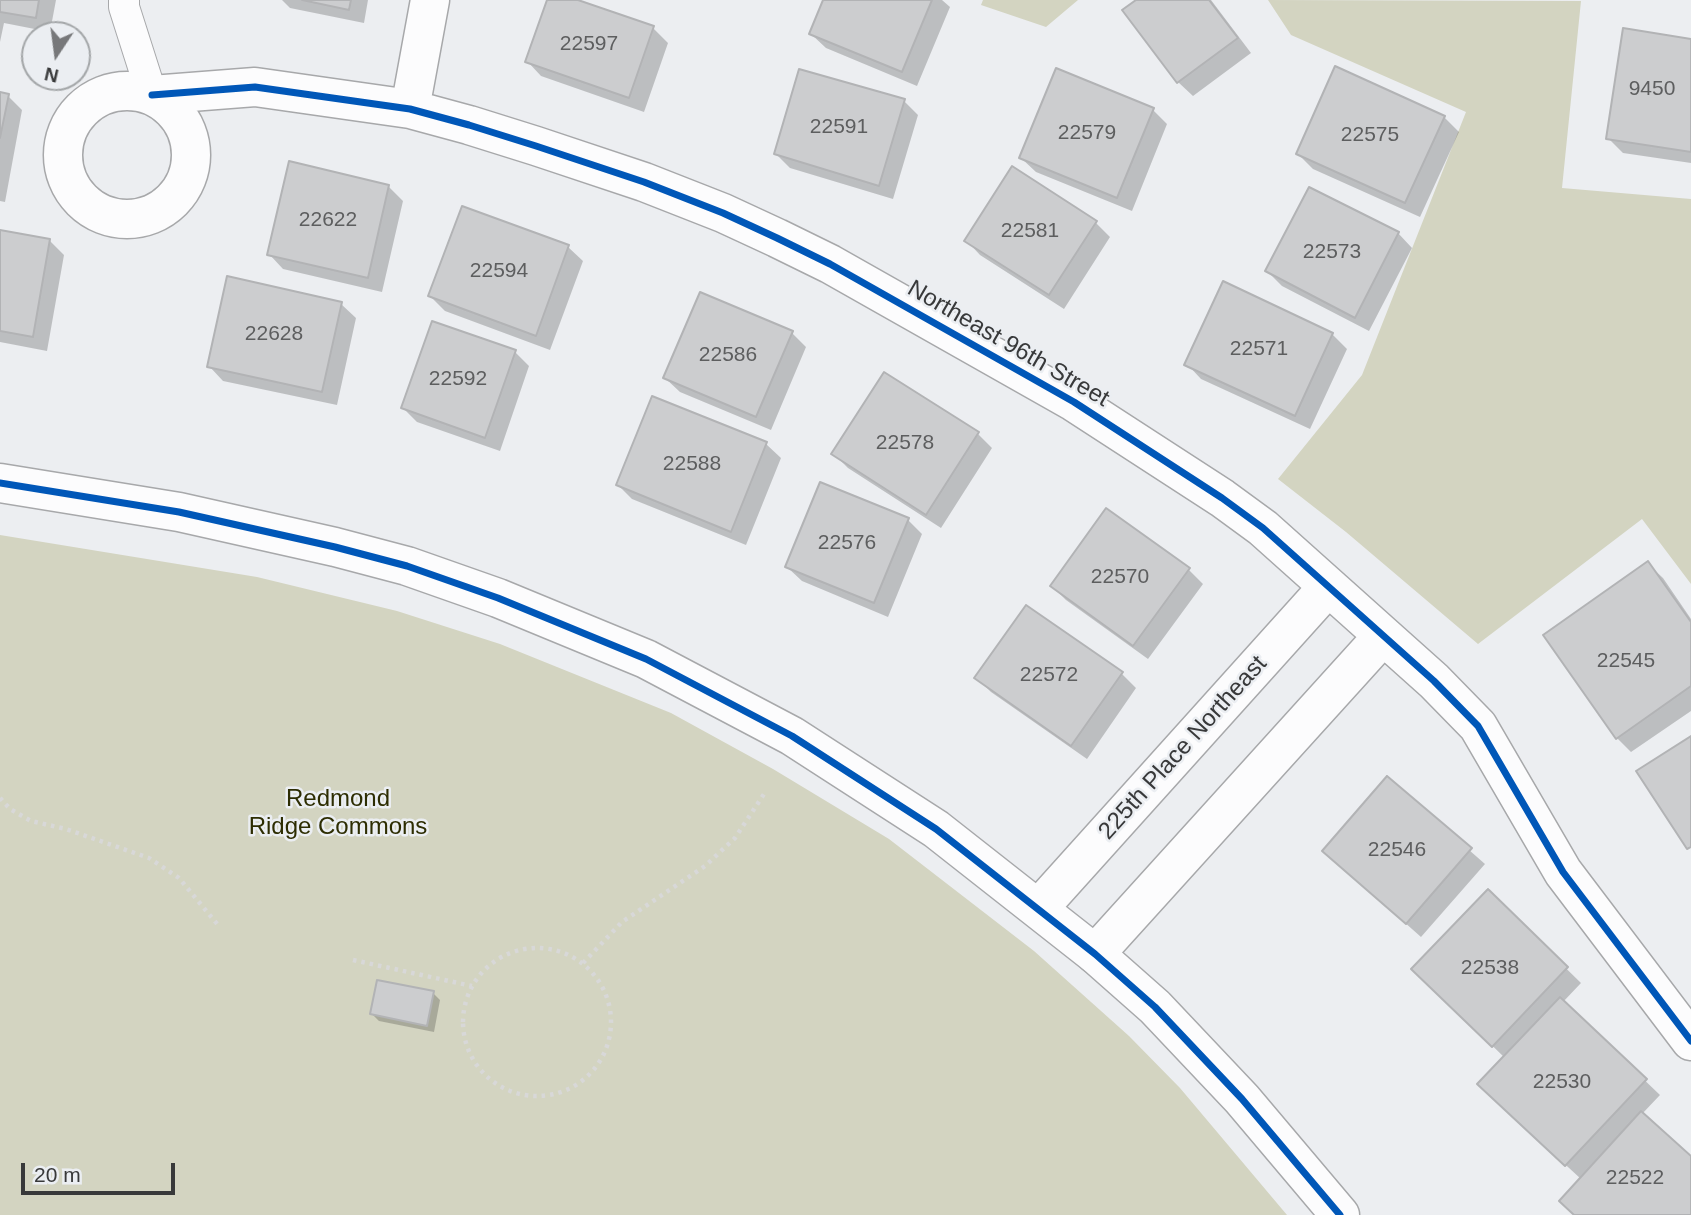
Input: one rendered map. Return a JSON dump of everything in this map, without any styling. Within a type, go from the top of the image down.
[{"type":"street","points":[[410,109],[430,0]]},
{"type":"street","name":"Northeast 96th Street","points":[[152,95],[255,87],[410,109],[469,125],[643,183],[723,213],[830,264],[1086,409],[1263,528],[1434,681],[1478,726],[1563,872],[1691,1041]]},
{"type":"street","points":[[0,483],[180,512],[407,566],[573,627],[646,659],[792,736],[936,829],[1095,954],[1155,1007],[1242,1099],[1340,1215]]},
{"type":"street","name":"225th Place Northeast","points":[[1039,908],[1327,588]]},
{"type":"street","points":[[1095,954],[1383,636]]},
{"type":"lane","points":[[124,0],[152,95]]},
{"type":"path","points":[[583,963],[622,922],[705,866],[735,838],[766,791]]},
{"type":"path","points":[[0,798],[10,809],[31,821],[66,829],[149,859],[179,878],[218,925]]},
{"type":"path","points":[[529,949],[552,950],[583,963],[596,977],[608,999],[611,1024],[607,1050],[593,1071],[574,1087],[549,1095],[524,1096],[502,1088],[483,1073],[476,1063],[470,1054],[463,1031],[464,1008],[472,986],[487,967],[506,955],[529,949]]},
{"type":"path","points":[[353,960],[472,986]]},
{"type":"green space","points":[[983,0],[1078,0],[1046,27],[981,5]]},
{"type":"green space","points":[[1268,0],[1581,1],[1562,188],[1691,199],[1691,584],[1642,519],[1478,644],[1346,532],[1278,479],[1362,375],[1466,112],[1291,35]]},
{"type":"green space","name":"Redmond Ridge Commons","points":[[0,535],[257,577],[397,611],[500,644],[671,713],[773,769],[889,839],[1034,951],[1129,1036],[1180,1088],[1287,1215],[0,1215]]},
{"type":"building","points":[[0,0],[39,0],[36,18],[0,12]]},
{"type":"building","points":[[302,0],[351,0],[349,10]]},
{"type":"building","points":[[547,0],[578,0],[654,26],[629,98],[525,62]]},
{"type":"building","points":[[823,0],[932,0],[902,72],[809,34]]},
{"type":"building","points":[[1136,0],[1209,0],[1238,38],[1177,83],[1122,10]]},
{"type":"building","points":[[1623,28],[1691,39],[1691,152],[1606,139]]},
{"type":"building","points":[[1335,66],[1445,116],[1405,203],[1296,154]]},
{"type":"building","points":[[1056,68],[1154,108],[1117,198],[1019,158]]},
{"type":"building","points":[[799,69],[905,99],[879,186],[774,154]]},
{"type":"building","points":[[0,92],[9,94],[0,138]]},
{"type":"building","points":[[289,161],[389,185],[368,278],[267,255]]},
{"type":"building","points":[[1012,166],[1097,221],[1049,295],[964,241]]},
{"type":"building","points":[[1309,187],[1399,232],[1355,318],[1265,271]]},
{"type":"building","points":[[462,206],[569,245],[536,336],[428,296]]},
{"type":"building","points":[[0,230],[50,239],[33,337],[0,331]]},
{"type":"building","points":[[227,276],[342,302],[322,392],[207,367]]},
{"type":"building","points":[[1223,281],[1333,333],[1295,416],[1184,365]]},
{"type":"building","points":[[700,292],[793,331],[756,417],[663,378]]},
{"type":"building","points":[[432,321],[516,350],[485,438],[401,408]]},
{"type":"building","points":[[884,372],[979,432],[926,515],[831,454]]},
{"type":"building","points":[[652,396],[767,442],[731,532],[616,485]]},
{"type":"building","points":[[820,482],[909,518],[874,603],[785,567]]},
{"type":"building","points":[[1106,508],[1190,568],[1133,646],[1050,586]]},
{"type":"building","points":[[1648,561],[1691,622],[1691,686],[1616,739],[1543,635]]},
{"type":"building","points":[[1026,605],[1123,672],[1071,746],[974,678]]},
{"type":"building","points":[[1691,736],[1691,847],[1687,849],[1636,771]]},
{"type":"building","points":[[1387,776],[1472,848],[1406,924],[1322,851]]},
{"type":"building","points":[[1488,889],[1568,967],[1492,1047],[1411,969]]},
{"type":"building","points":[[377,980],[434,991],[427,1026],[370,1014]]},
{"type":"building","points":[[1560,997],[1647,1079],[1565,1166],[1477,1084]]},
{"type":"building","points":[[1641,1111],[1691,1156],[1691,1215],[1574,1215],[1559,1201]]},
{"type":"cycle path","points":[[152,95],[255,87],[410,109],[536,146],[644,182],[777,238],[830,264],[1074,402],[1222,498],[1263,528],[1434,681],[1478,726],[1563,872],[1691,1041]]},
{"type":"cycle path","points":[[0,483],[179,512],[407,566],[498,598],[646,659],[792,736],[936,829],[1095,954],[1155,1007],[1242,1099],[1340,1215]]}]
